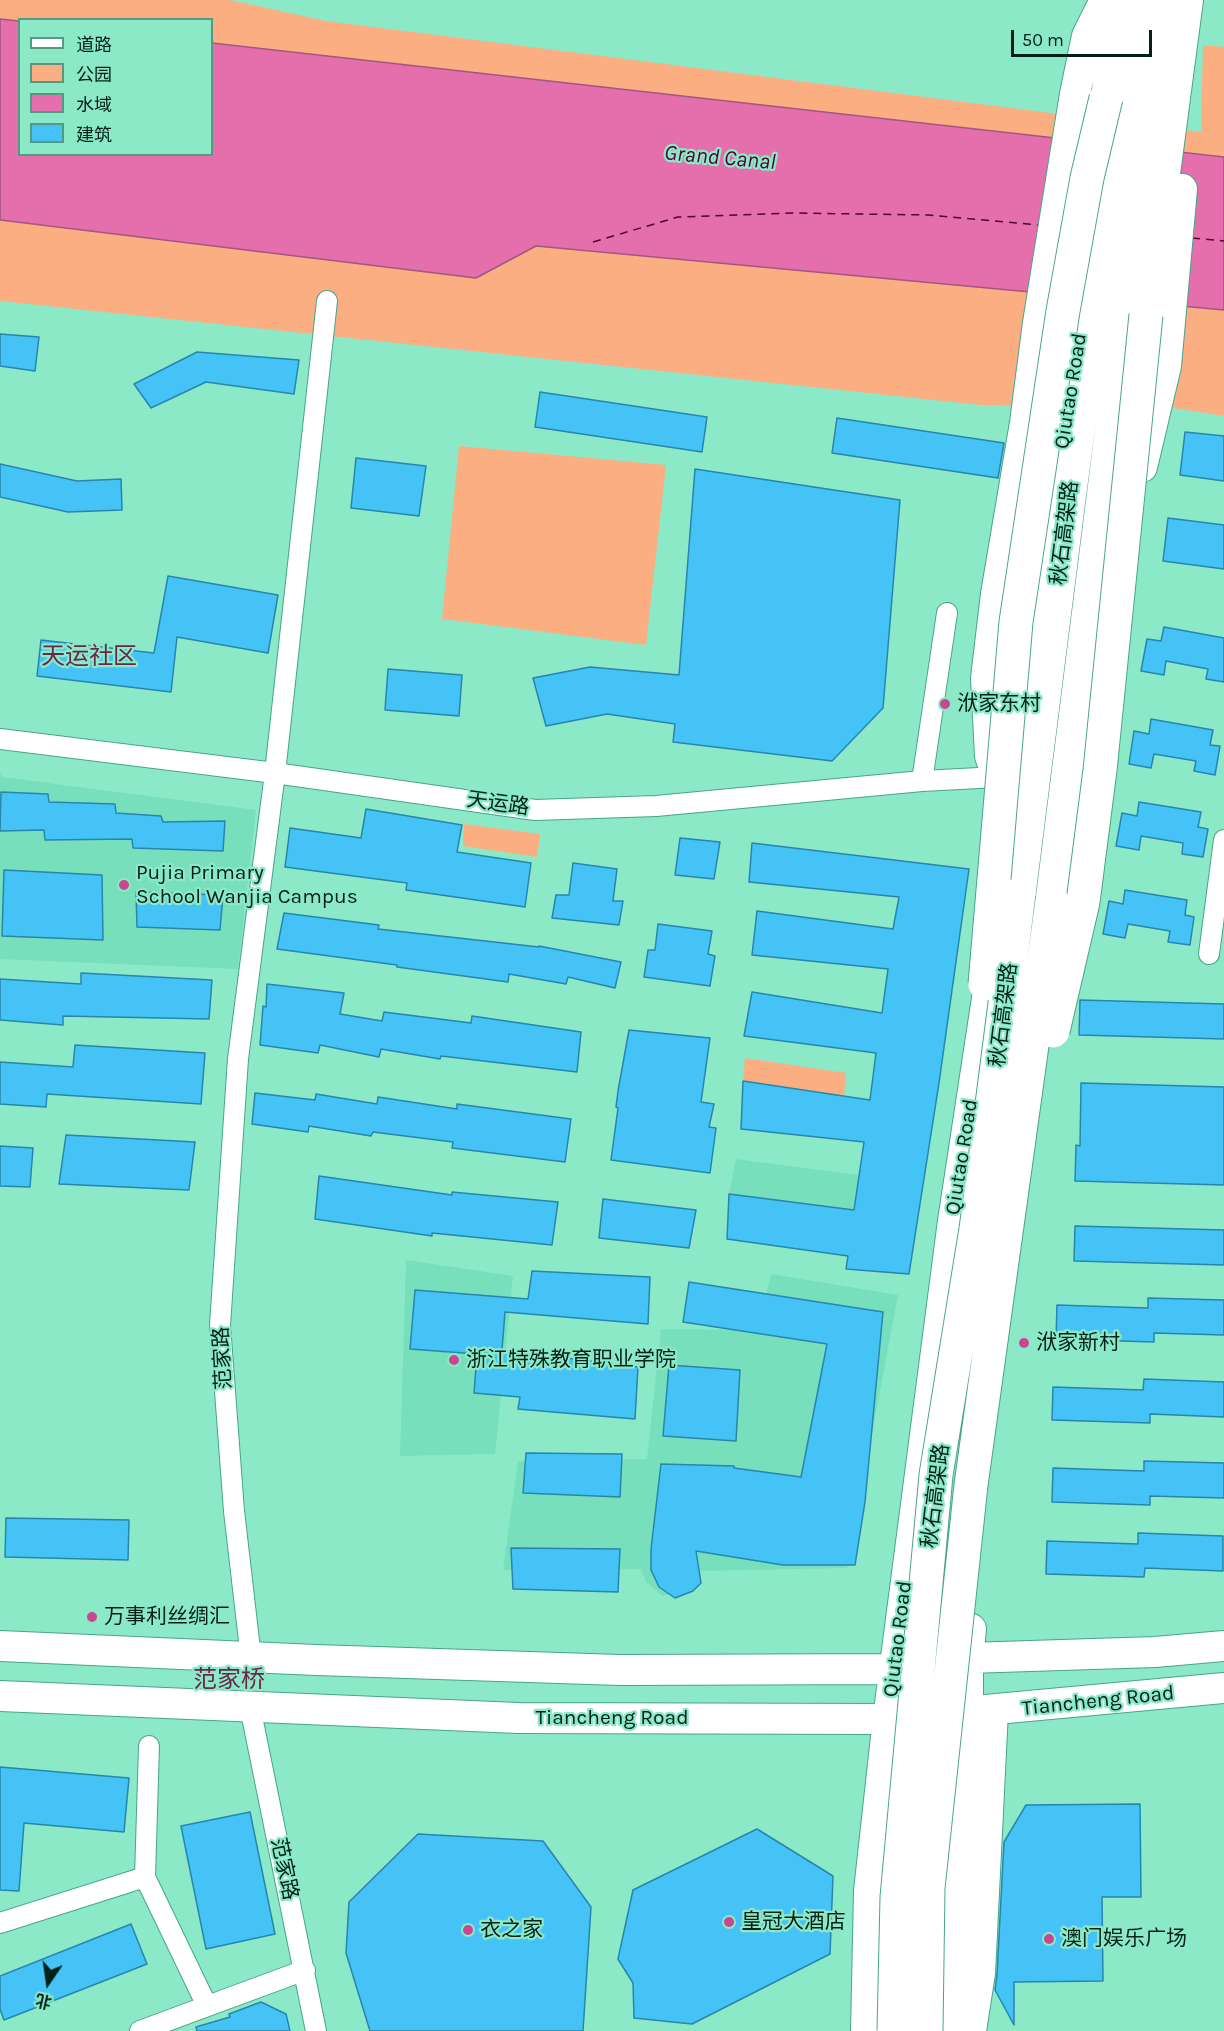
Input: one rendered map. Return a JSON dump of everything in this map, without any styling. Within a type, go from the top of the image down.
[{"type":"highway","name":"秋石高架路","points":[[926,2031],[928,1888],[971,1485],[992,1230],[1069,499],[1136,0]]},
{"type":"highway","name":"秋石高架路","points":[[894,2031],[897,1897],[935,1487],[992,1230],[1052,901],[1166,0]]},
{"type":"highway","points":[[992,1230],[979,1028],[989,953],[1016,622],[1063,311],[1087,178],[1106,98]]},
{"type":"highway","points":[[992,1230],[1083,902],[1100,770],[1146,315]]},
{"type":"main road","points":[[1013,819],[990,756],[986,678],[996,594],[1081,65],[1099,43],[1105,0]]},
{"type":"main road","name":"Qiutao Road","points":[[866,2031],[869,1891],[894,1669],[951,1233],[1013,830],[1034,615],[1080,337],[1106,98],[1099,43],[1116,0]]},
{"type":"main road","points":[[971,2031],[980,1973],[981,1712],[968,1658],[988,1480],[1067,884],[1082,791],[1102,598],[1145,405],[1146,315],[1188,0]]},
{"type":"main road","points":[[1145,405],[1166,366],[1170,336],[1186,125],[1177,83]]},
{"type":"main road","name":"Tiancheng Road","points":[[0,1646],[251,1658],[620,1670],[894,1669],[968,1658],[1155,1652],[1224,1646]]},
{"type":"main road","name":"Tiancheng Road","points":[[0,1696],[518,1718],[888,1719],[1224,1688]]},
{"type":"main road","points":[[952,2031],[954,1890],[981,1712]]},
{"type":"street","points":[[1089,0],[1099,43]]},
{"type":"street","name":"范家路","points":[[251,1658],[234,1511],[220,1325],[238,1059],[275,772],[327,301]]},
{"type":"street","points":[[922,782],[947,613]]},
{"type":"street","name":"天运路","points":[[0,739],[275,772],[535,810],[656,806],[998,777]]},
{"type":"street","points":[[1209,954],[1224,840]]},
{"type":"street","name":"范家路","points":[[250,1707],[316,2031]]},
{"type":"street","points":[[149,1746],[145,1877],[207,2006]]},
{"type":"street","points":[[0,1923],[145,1877]]},
{"type":"street","points":[[140,2031],[304,1970]]},
{"type":"shaded area","name":"Pujia Primary School Wanjia Campus","points":[[0,772],[2,777],[256,810],[238,969],[0,959]]},
{"type":"shaded area","points":[[736,1159],[859,1175],[854,1210],[729,1194]]},
{"type":"shaded area","name":"浙江特殊教育职业学院","points":[[406,1260],[513,1276],[495,1454],[400,1456]]},
{"type":"shaded area","points":[[771,1274],[898,1295],[847,1568],[699,1571],[687,1590],[662,1596],[646,1582],[641,1569],[503,1570],[518,1461],[647,1459],[661,1329],[758,1330]]},
{"type":"green space","points":[[0,0],[230,0],[326,21],[1201,132],[1203,45],[1224,47],[1224,416],[1168,407],[981,405],[0,301]]},
{"type":"green space","points":[[459,446],[666,465],[646,645],[442,619]]},
{"type":"green space","points":[[464,824],[540,834],[537,857],[463,846]]},
{"type":"green space","points":[[745,1058],[846,1073],[844,1096],[743,1081]]},
{"type":"water","name":"Grand Canal","points":[[0,19],[18,21],[18,156],[213,156],[213,43],[1224,157],[1224,310],[536,246],[476,278],[0,220]]},
{"type":"building","points":[[0,334],[39,337],[35,371],[0,366]]},
{"type":"building","points":[[197,352],[299,360],[294,394],[206,382],[151,408],[134,384]]},
{"type":"building","points":[[540,392],[707,417],[702,452],[535,427]]},
{"type":"building","points":[[837,418],[1004,443],[998,478],[832,453]]},
{"type":"building","points":[[1185,432],[1224,436],[1224,481],[1180,475]]},
{"type":"building","points":[[356,458],[426,466],[419,516],[351,508]]},
{"type":"building","points":[[0,464],[77,481],[121,479],[122,510],[68,512],[0,497]]},
{"type":"building","points":[[695,469],[900,500],[883,708],[832,761],[673,742],[675,724],[607,714],[546,726],[533,678],[590,667],[679,675]]},
{"type":"building","points":[[1168,518],[1224,525],[1224,569],[1163,561]]},
{"type":"building","points":[[168,576],[278,595],[268,653],[177,637],[171,692],[37,676],[41,640],[154,653]]},
{"type":"building","points":[[1164,627],[1224,638],[1224,682],[1206,679],[1208,669],[1166,661],[1164,675],[1141,671],[1147,639],[1161,641]]},
{"type":"building","points":[[388,669],[462,675],[459,716],[385,710]]},
{"type":"building","points":[[1151,719],[1213,730],[1210,745],[1220,746],[1215,775],[1194,771],[1196,761],[1154,754],[1151,768],[1129,764],[1134,731],[1149,734]]},
{"type":"building","points":[[1,792],[48,794],[49,802],[115,804],[116,813],[161,816],[163,822],[225,821],[223,851],[133,848],[132,839],[45,840],[44,830],[0,831]]},
{"type":"building","points":[[1139,802],[1201,812],[1198,827],[1208,829],[1203,857],[1182,854],[1183,843],[1141,836],[1139,850],[1116,846],[1122,813],[1137,816]]},
{"type":"building","points":[[366,809],[462,825],[457,852],[531,863],[525,907],[406,890],[407,883],[285,867],[290,828],[361,838]]},
{"type":"building","points":[[680,838],[720,842],[714,879],[675,875]]},
{"type":"building","points":[[752,843],[969,869],[909,1274],[846,1269],[848,1256],[727,1239],[729,1194],[854,1210],[864,1142],[741,1129],[743,1081],[870,1100],[876,1053],[744,1036],[752,992],[882,1013],[888,969],[752,955],[757,911],[893,929],[899,897],[749,882]]},
{"type":"building","points":[[573,863],[617,869],[613,901],[623,901],[619,925],[552,918],[556,895],[569,895]]},
{"type":"building","points":[[4,870],[102,875],[103,940],[2,936]]},
{"type":"building","points":[[1125,890],[1187,900],[1185,915],[1194,917],[1190,945],[1168,942],[1170,931],[1128,924],[1125,938],[1103,934],[1109,901],[1123,904]]},
{"type":"building","points":[[136,892],[223,895],[220,930],[137,927]]},
{"type":"building","points":[[284,913],[379,925],[378,929],[539,946],[621,962],[615,988],[568,977],[566,984],[509,974],[508,982],[397,967],[397,965],[277,949]]},
{"type":"building","points":[[658,924],[712,931],[708,954],[715,956],[710,986],[644,977],[648,950],[655,950]]},
{"type":"building","points":[[81,973],[212,980],[209,1019],[63,1016],[63,1025],[0,1020],[0,979],[81,984]]},
{"type":"building","points":[[267,984],[344,993],[340,1014],[382,1021],[384,1012],[471,1023],[472,1016],[581,1032],[577,1072],[441,1056],[440,1059],[381,1049],[379,1057],[320,1045],[318,1053],[260,1045]]},
{"type":"building","points":[[1080,1000],[1224,1004],[1224,1039],[1079,1035]]},
{"type":"building","points":[[629,1030],[710,1038],[701,1102],[714,1104],[709,1127],[716,1128],[710,1173],[611,1160],[618,1091]]},
{"type":"building","points":[[75,1045],[205,1053],[201,1104],[47,1094],[46,1107],[0,1104],[0,1062],[73,1067]]},
{"type":"building","points":[[1081,1083],[1224,1087],[1224,1185],[1075,1181],[1076,1145],[1080,1146]]},
{"type":"building","points":[[255,1093],[315,1100],[316,1094],[377,1104],[378,1097],[457,1109],[457,1104],[571,1119],[565,1162],[452,1148],[453,1142],[373,1132],[371,1136],[309,1126],[308,1132],[252,1124]]},
{"type":"building","points":[[66,1135],[195,1142],[189,1190],[59,1184]]},
{"type":"building","points":[[0,1146],[33,1148],[30,1187],[0,1186]]},
{"type":"building","points":[[319,1176],[452,1195],[452,1192],[558,1202],[552,1245],[432,1233],[432,1236],[315,1219]]},
{"type":"building","points":[[603,1199],[696,1210],[689,1248],[599,1238]]},
{"type":"building","points":[[1075,1226],[1224,1230],[1224,1265],[1074,1261]]},
{"type":"building","points":[[532,1271],[650,1277],[648,1324],[505,1312],[502,1350],[638,1367],[635,1419],[518,1409],[520,1397],[474,1393],[477,1354],[410,1349],[415,1290],[528,1299]]},
{"type":"building","points":[[689,1282],[883,1312],[865,1502],[855,1565],[783,1565],[696,1551],[701,1583],[693,1591],[675,1598],[659,1587],[651,1570],[651,1549],[661,1464],[734,1466],[734,1468],[801,1477],[827,1344],[683,1322]]},
{"type":"building","points":[[1148,1298],[1224,1300],[1224,1335],[1154,1333],[1154,1342],[1056,1339],[1057,1305],[1148,1308]]},
{"type":"building","points":[[669,1365],[740,1370],[736,1441],[663,1436]]},
{"type":"building","points":[[1144,1379],[1224,1382],[1224,1417],[1150,1414],[1150,1423],[1052,1420],[1053,1387],[1143,1390]]},
{"type":"building","points":[[526,1453],[622,1454],[620,1497],[523,1493]]},
{"type":"building","points":[[1144,1461],[1224,1463],[1224,1498],[1150,1496],[1150,1505],[1052,1502],[1053,1468],[1144,1471]]},
{"type":"building","points":[[6,1518],[129,1520],[128,1560],[5,1557]]},
{"type":"building","points":[[1138,1533],[1223,1536],[1223,1571],[1145,1568],[1144,1577],[1046,1574],[1047,1541],[1138,1544]]},
{"type":"building","points":[[511,1548],[620,1549],[618,1592],[513,1589]]},
{"type":"building","points":[[0,1767],[129,1778],[124,1832],[24,1823],[19,1891],[0,1890]]},
{"type":"building","name":"澳门娱乐广场","points":[[1140,1804],[1141,1897],[1102,1897],[1103,1981],[1014,1982],[1014,2025],[995,1990],[1004,1842],[1026,1805]]},
{"type":"building","points":[[250,1812],[275,1934],[206,1949],[181,1826]]},
{"type":"building","name":"皇冠大酒店","points":[[757,1829],[833,1876],[830,1954],[692,2024],[634,2018],[633,1983],[618,1959],[633,1890]]},
{"type":"building","name":"衣之家","points":[[418,1834],[543,1841],[591,1907],[583,2031],[370,2031],[346,1953],[349,1902]]},
{"type":"building","points":[[131,1924],[147,1964],[4,2020],[0,2009],[0,1976]]},
{"type":"building","points":[[261,2002],[286,2014],[290,2031],[197,2031],[196,2027],[230,2017],[229,2014]]},
{"type":"ferry route","points":[[593,242],[678,217],[791,213],[929,215],[1038,225]]},
{"type":"ferry route","points":[[1192,238],[1224,241]]},
{"type":"place","name":"洑家东村","points":[[945,704]]},
{"type":"place","name":"Pujia Primary School Wanjia Campus","points":[[124,885]]},
{"type":"place","name":"洑家新村","points":[[1024,1343]]},
{"type":"place","name":"浙江特殊教育职业学院","points":[[454,1360]]},
{"type":"place","name":"万事利丝绸汇","points":[[92,1617]]},
{"type":"place","name":"皇冠大酒店","points":[[729,1922]]},
{"type":"place","name":"衣之家","points":[[468,1930]]},
{"type":"place","name":"澳门娱乐广场","points":[[1049,1939]]},
{"type":"district","name":"天运社区","points":[[89,657]]},
{"type":"district","name":"范家桥","points":[[229,1680]]}]
